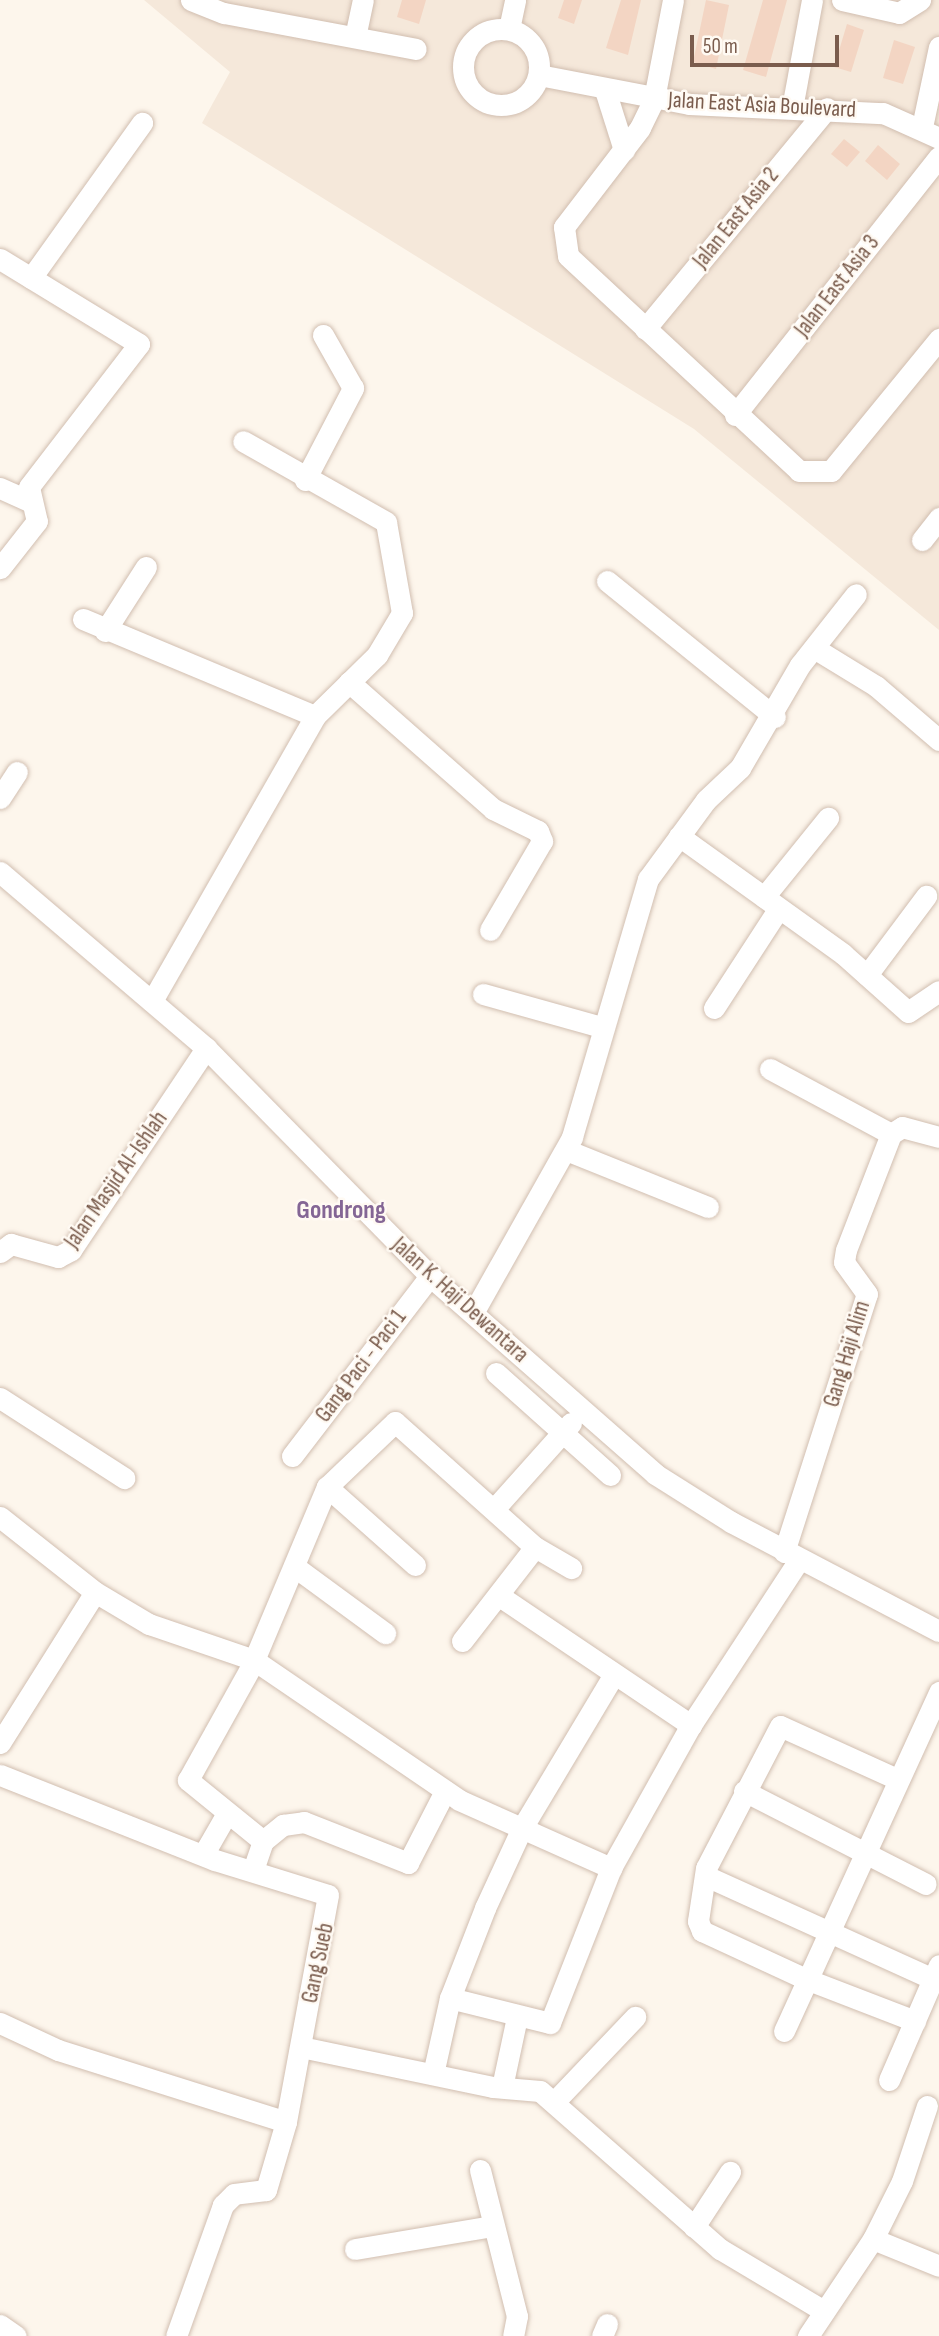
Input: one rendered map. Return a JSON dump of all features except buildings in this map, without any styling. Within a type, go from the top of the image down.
[{"type":"street","points":[[191,0],[416,49]]},
{"type":"street","points":[[355,37],[363,0]]},
{"type":"street","points":[[509,29],[515,0]]},
{"type":"street","points":[[673,0],[654,99],[624,150],[564,226],[568,256],[735,415],[799,471],[831,471],[939,339]]},
{"type":"street","points":[[792,108],[812,0]]},
{"type":"street","points":[[842,0],[898,13],[920,0]]},
{"type":"street","points":[[494,29],[509,29],[533,46],[539,75],[530,93],[512,104],[492,105],[474,95],[464,78],[470,44],[494,29]]},
{"type":"street","points":[[931,132],[939,47]]},
{"type":"street","name":"Jalan East Asia Boulevard","points":[[539,75],[654,99],[883,113],[931,132]]},
{"type":"street","points":[[605,90],[624,150]]},
{"type":"street","name":"Jalan East Asia 2","points":[[645,329],[827,108]]},
{"type":"street","points":[[32,278],[142,123]]},
{"type":"street","name":"Jalan East Asia 3","points":[[735,415],[939,157]]},
{"type":"street","points":[[0,259],[139,344],[102,398],[52,450],[29,486],[35,508],[0,568]]},
{"type":"street","points":[[305,480],[353,388],[323,335]]},
{"type":"street","points":[[152,1001],[315,716],[377,655],[402,613],[386,522],[344,495],[305,480],[243,441]]},
{"type":"street","points":[[0,488],[35,508]]},
{"type":"street","points":[[922,540],[939,519]]},
{"type":"street","points":[[105,631],[146,567]]},
{"type":"street","points":[[607,580],[775,717]]},
{"type":"street","points":[[473,1313],[566,1150],[601,1027],[648,879],[679,836],[740,768],[775,717],[814,648],[856,594]]},
{"type":"street","points":[[83,619],[105,631],[315,716]]},
{"type":"street","points":[[814,648],[876,686],[939,740]]},
{"type":"street","points":[[349,682],[493,809],[538,831],[542,841],[490,930]]},
{"type":"street","points":[[0,798],[17,772]]},
{"type":"street","points":[[714,1008],[772,902],[828,818]]},
{"type":"street","points":[[679,836],[772,902],[867,975],[908,1012],[939,991]]},
{"type":"street","name":"Jalan K. Haji Dewantara","points":[[0,872],[206,1048],[430,1276],[655,1474],[792,1556],[939,1632]]},
{"type":"street","points":[[867,975],[926,896]]},
{"type":"street","points":[[483,994],[601,1027]]},
{"type":"street","name":"Jalan Masjid Al-Ishlah","points":[[4,1244],[58,1257],[71,1250],[206,1048]]},
{"type":"street","points":[[770,1069],[891,1134],[902,1127],[939,1136]]},
{"type":"street","name":"Gang Haji Alim","points":[[792,1556],[867,1294],[844,1262],[846,1250],[891,1134]]},
{"type":"street","points":[[566,1150],[708,1206]]},
{"type":"street","name":"Gang Paci - Paci 1","points":[[292,1456],[430,1276]]},
{"type":"street","points":[[496,1373],[610,1475]]},
{"type":"street","points":[[0,1398],[124,1478]]},
{"type":"street","points":[[495,1508],[581,1411]]},
{"type":"street","points":[[263,1841],[226,1815],[188,1780],[254,1660],[327,1487],[395,1422],[536,1547],[570,1568]]},
{"type":"street","points":[[327,1487],[415,1565]]},
{"type":"street","points":[[0,1517],[95,1592],[149,1624],[254,1660],[445,1791],[611,1868]]},
{"type":"street","points":[[462,1641],[536,1547]]},
{"type":"street","points":[[450,1998],[517,2017],[553,2020],[611,1868],[691,1725],[792,1556]]},
{"type":"street","points":[[295,1567],[385,1633]]},
{"type":"street","points":[[0,1743],[95,1592]]},
{"type":"street","points":[[498,1595],[691,1725]]},
{"type":"street","points":[[433,2074],[450,1998],[522,1828],[614,1674]]},
{"type":"street","points":[[783,2031],[862,1852],[939,1692]]},
{"type":"street","points":[[897,1779],[780,1726],[744,1791],[706,1876],[698,1921],[702,1931],[806,1979],[915,2021]]},
{"type":"street","name":"Gang Sueb","points":[[0,1774],[203,1855],[328,1895],[286,2122],[266,2190],[234,2194],[223,2206],[176,2336]]},
{"type":"street","points":[[253,1870],[263,1841],[283,1825],[304,1822],[408,1863],[445,1791]]},
{"type":"street","points":[[744,1791],[926,1885]]},
{"type":"street","points":[[203,1855],[226,1815]]},
{"type":"street","points":[[706,1876],[826,1933],[936,1972],[932,2001],[915,2021],[889,2080]]},
{"type":"street","points":[[502,2087],[517,2017]]},
{"type":"street","points":[[556,2100],[635,2017]]},
{"type":"street","points":[[0,2023],[58,2050],[286,2122]]},
{"type":"street","points":[[301,2047],[502,2087],[540,2091],[556,2100],[694,2227],[824,2311]]},
{"type":"street","points":[[808,2336],[873,2239],[902,2180],[927,2106]]},
{"type":"street","points":[[481,2170],[517,2316],[513,2336]]},
{"type":"street","points":[[694,2227],[730,2172]]},
{"type":"street","points":[[355,2249],[493,2226]]},
{"type":"street","points":[[873,2239],[939,2266]]},
{"type":"street","points":[[0,2325],[16,2336]]},
{"type":"shaded area","points":[[144,0],[939,0],[939,630],[694,429],[202,123],[230,72]]},
{"type":"district","name":"Gondrong","points":[[341,1211]]}]
